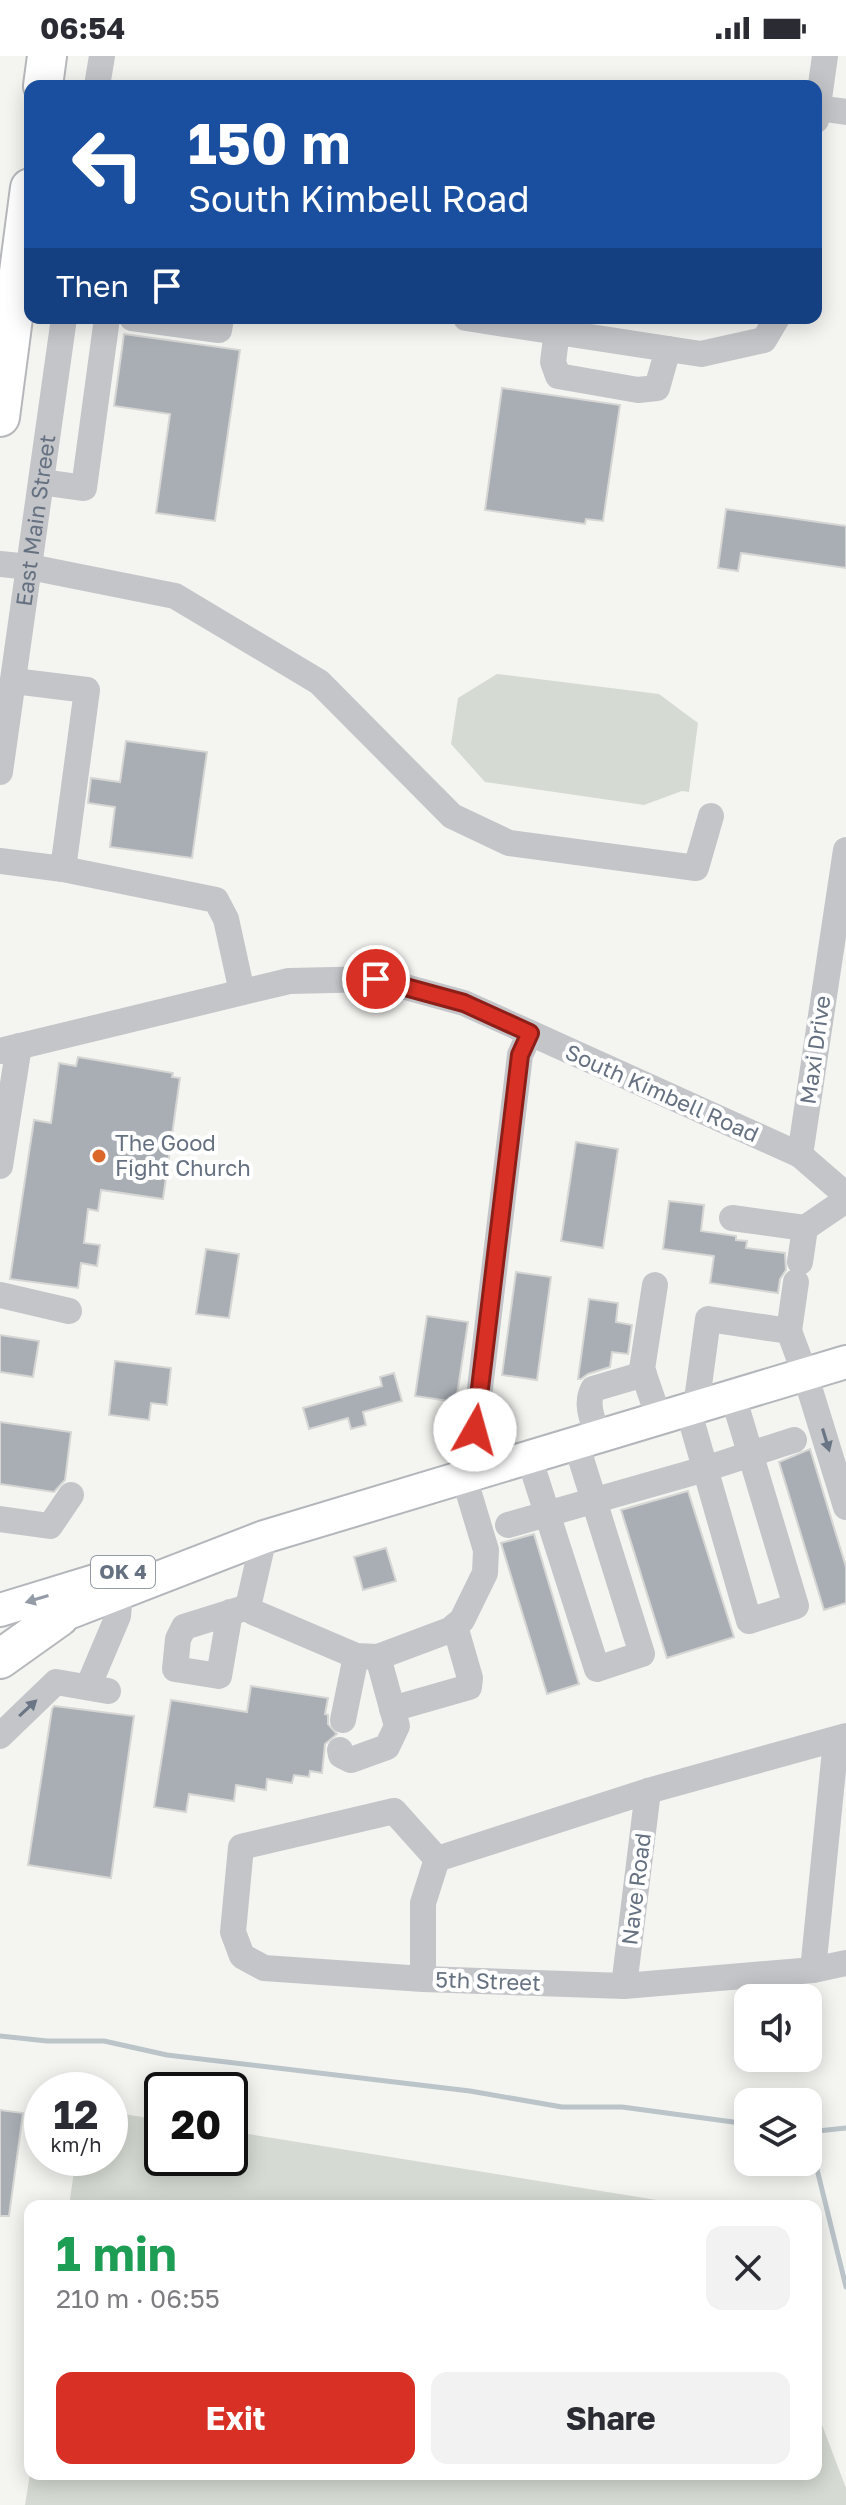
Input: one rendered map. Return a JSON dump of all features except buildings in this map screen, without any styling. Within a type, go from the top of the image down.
[{"type":"highway","points":[[44,80],[47,56]]},
{"type":"highway","points":[[0,417],[24,234]]},
{"type":"highway","name":"OK 4","points":[[0,1659],[59,1617]]},
{"type":"main road","name":"OK 4","points":[[0,1610],[158,1562],[256,1540],[846,1362]]},
{"type":"main road","name":"OK 4","points":[[59,1617],[256,1540]]},
{"type":"main road","points":[[0,1639],[59,1617]]},
{"type":"street","points":[[98,80],[102,56]]},
{"type":"street","points":[[822,80],[825,56]]},
{"type":"street","points":[[822,114],[846,112]]},
{"type":"street","name":"East Main Street","points":[[0,772],[63,324]]},
{"type":"street","points":[[41,482],[84,488],[106,324]]},
{"type":"street","points":[[176,324],[219,330],[220,324]]},
{"type":"street","points":[[508,324],[701,354],[771,329]]},
{"type":"street","points":[[557,331],[553,362],[558,376],[638,390],[657,388],[668,349]]},
{"type":"street","points":[[57,369],[100,374]]},
{"type":"street","points":[[0,564],[30,567],[175,596],[319,682],[452,816],[509,843],[696,868],[711,816]]},
{"type":"street","points":[[14,681],[87,690],[63,869]]},
{"type":"street","name":"Maxi Drive","points":[[800,1155],[835,994],[846,850]]},
{"type":"street","points":[[0,861],[63,869],[216,900],[226,919],[242,992]]},
{"type":"street","name":"South Kimbell Road","points":[[10,1048],[289,981],[376,979],[464,1003],[800,1155],[846,1197]]},
{"type":"street","points":[[256,1540],[239,1609],[367,1656],[450,1630],[462,1620],[485,1573],[486,1550],[476,1473],[475,1430],[520,1055],[530,1033]]},
{"type":"street","points":[[0,1166],[10,1048]]},
{"type":"street","points":[[846,1197],[805,1228],[789,1331],[846,1507]]},
{"type":"street","points":[[732,1218],[805,1228]]},
{"type":"street","points":[[655,1285],[642,1369],[681,1411],[705,1469],[749,1621],[796,1606],[733,1396]]},
{"type":"street","points":[[0,1295],[69,1311]]},
{"type":"street","points":[[681,1411],[708,1319],[789,1331]]},
{"type":"street","points":[[529,1457],[597,1669],[642,1654],[595,1502],[587,1440],[589,1397],[593,1389],[644,1374]]},
{"type":"street","points":[[508,1525],[595,1502],[794,1440]]},
{"type":"street","points":[[0,1519],[50,1526],[71,1495]]},
{"type":"street","points":[[0,1736],[56,1682],[98,1689],[118,1616],[120,1593]]},
{"type":"street","points":[[392,1709],[469,1687],[470,1678],[455,1626]]},
{"type":"street","points":[[340,1750],[341,1755],[351,1760],[387,1747],[397,1726],[367,1656]]},
{"type":"street","points":[[343,1720],[367,1656]]},
{"type":"street","points":[[423,1979],[423,1903],[437,1859],[648,1791],[841,1738],[813,1970]]},
{"type":"street","name":"Nave Road","points":[[624,1986],[648,1791]]},
{"type":"street","name":"5th Street","points":[[437,1859],[394,1811],[241,1847],[233,1932],[242,1956],[264,1968],[423,1979],[624,1986],[813,1970],[846,1963]]},
{"type":"shaded area","points":[[497,674],[659,694],[698,723],[689,792],[682,791],[644,805],[485,782],[451,744],[458,698]]},
{"type":"shaded area","points":[[128,2115],[144,2117],[144,2176],[248,2176],[248,2134],[657,2200],[70,2200],[73,2176],[128,2176]]},
{"type":"shaded area","points":[[822,2425],[846,2488],[846,2505],[25,2505],[29,2480],[822,2480]]},
{"type":"waterway","points":[[0,2036],[47,2041],[104,2041],[167,2055],[470,2091],[562,2107],[622,2107],[734,2122]]},
{"type":"waterway","points":[[822,2131],[846,2128]]},
{"type":"waterway","points":[[819,2176],[846,2287]]},
{"type":"place","name":"The Good Fight Church","points":[[99,1156]]},
{"type":"route","points":[[376,979],[464,1003],[530,1033],[520,1055],[475,1430]]}]
